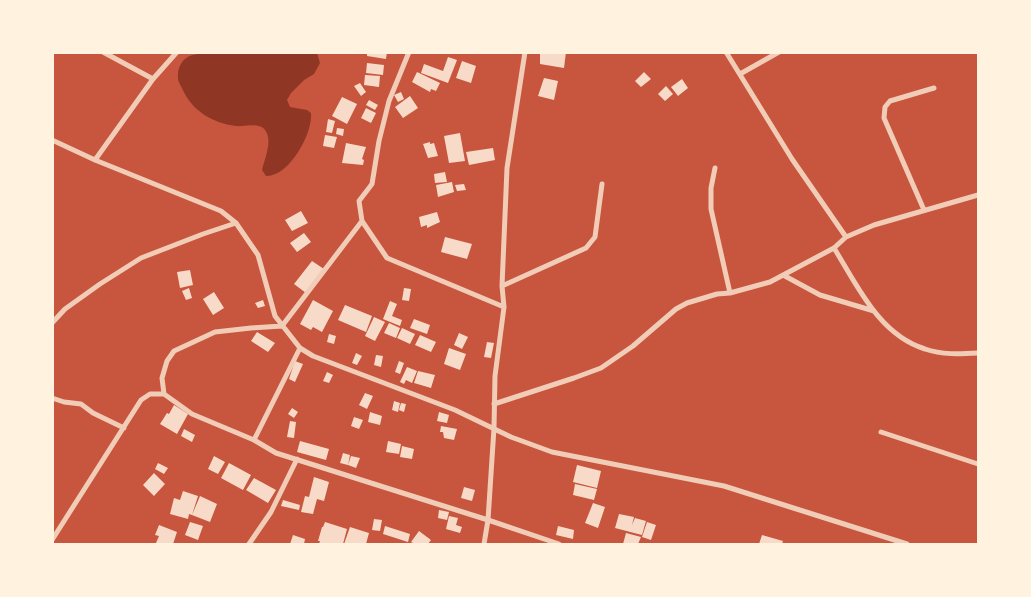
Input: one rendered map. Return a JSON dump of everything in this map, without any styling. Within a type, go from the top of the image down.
[{"type":"street","points":[[104,52],[153,79]]},
{"type":"street","points":[[94,160],[153,79],[177,52]]},
{"type":"street","points":[[409,52],[389,101],[372,184],[359,201],[362,221],[387,258],[504,307]]},
{"type":"street","points":[[484,544],[488,520],[494,428],[494,376],[504,307],[502,286],[507,168],[525,52]]},
{"type":"street","points":[[726,52],[792,159],[846,237]]},
{"type":"street","points":[[740,74],[779,52]]},
{"type":"street","points":[[924,210],[884,118],[885,108],[890,101],[934,88]]},
{"type":"street","points":[[52,140],[94,160],[221,211],[236,223],[258,255],[275,316],[300,348],[313,356],[455,410],[519,440],[552,452],[724,486],[907,544]]},
{"type":"street","points":[[715,168],[710,188],[711,209],[730,293]]},
{"type":"street","points":[[502,286],[586,248],[591,243],[595,237],[602,184]]},
{"type":"street","points":[[494,404],[601,368],[633,346],[687,303],[770,282],[834,248],[846,237],[874,225],[978,195]]},
{"type":"street","points":[[164,394],[162,378],[167,361],[174,351],[215,332],[282,326],[362,221]]},
{"type":"street","points":[[52,323],[65,309],[141,258],[236,223]]},
{"type":"street","points":[[834,248],[874,311],[889,328],[908,342],[925,349],[948,354],[978,353]]},
{"type":"street","points":[[783,275],[820,295],[874,311]]},
{"type":"street","points":[[254,440],[300,348]]},
{"type":"street","points":[[52,540],[141,400],[150,394],[164,394],[192,414],[254,440],[276,453],[559,544]]},
{"type":"street","points":[[52,398],[81,404],[93,413],[124,428]]},
{"type":"street","points":[[881,432],[978,464]]},
{"type":"street","points":[[249,544],[271,512],[297,459]]},
{"type":"shaded area","points":[[208,53],[317,53],[320,63],[314,74],[304,80],[287,100],[290,107],[307,110],[311,113],[308,131],[304,142],[291,162],[275,174],[266,176],[262,170],[268,144],[265,130],[255,125],[236,126],[219,122],[203,114],[186,96],[178,80],[180,66],[189,56]]},
{"type":"building","points":[[367,52],[387,52],[386,59],[367,56]]},
{"type":"building","points":[[540,52],[566,52],[564,68],[540,64]]},
{"type":"building","points":[[448,57],[457,60],[448,83],[421,73],[424,64],[443,71]]},
{"type":"building","points":[[462,61],[476,66],[471,83],[456,78]]},
{"type":"building","points":[[367,63],[384,65],[383,75],[366,73]]},
{"type":"building","points":[[417,72],[440,83],[436,91],[431,89],[430,92],[412,82]]},
{"type":"building","points":[[644,72],[651,79],[641,87],[635,81]]},
{"type":"building","points":[[365,75],[380,76],[379,87],[364,85]]},
{"type":"building","points":[[544,78],[558,81],[554,100],[538,96]]},
{"type":"building","points":[[682,79],[688,88],[678,96],[671,87]]},
{"type":"building","points":[[360,83],[366,92],[361,96],[354,86]]},
{"type":"building","points":[[666,86],[673,94],[665,101],[658,94]]},
{"type":"building","points":[[401,92],[404,99],[398,102],[394,95]]},
{"type":"building","points":[[410,96],[418,108],[403,118],[395,107]]},
{"type":"building","points":[[342,97],[357,104],[347,124],[332,116]]},
{"type":"building","points":[[369,100],[378,105],[375,110],[366,105]]},
{"type":"building","points":[[366,108],[376,113],[371,123],[361,118]]},
{"type":"building","points":[[328,119],[335,121],[332,133],[326,132]]},
{"type":"building","points":[[337,128],[344,129],[343,136],[336,134]]},
{"type":"building","points":[[460,133],[465,161],[449,163],[444,136]]},
{"type":"building","points":[[325,135],[337,137],[334,148],[323,146]]},
{"type":"building","points":[[430,142],[430,144],[434,143],[438,156],[428,158],[423,144]]},
{"type":"building","points":[[346,143],[366,147],[362,159],[364,160],[363,165],[342,163]]},
{"type":"building","points":[[493,148],[495,160],[469,165],[466,152]]},
{"type":"building","points":[[445,172],[447,182],[435,183],[434,174]]},
{"type":"building","points":[[452,182],[454,192],[438,197],[436,185]]},
{"type":"building","points":[[464,184],[466,190],[457,191],[455,185]]},
{"type":"building","points":[[301,211],[308,223],[292,231],[285,220]]},
{"type":"building","points":[[437,212],[440,222],[427,228],[427,225],[421,227],[419,217]]},
{"type":"building","points":[[304,233],[311,242],[297,252],[290,243]]},
{"type":"building","points":[[445,237],[472,244],[467,259],[441,252]]},
{"type":"building","points":[[312,261],[324,269],[306,293],[294,284]]},
{"type":"building","points":[[190,270],[193,285],[180,288],[177,272]]},
{"type":"building","points":[[189,288],[192,298],[186,300],[182,291]]},
{"type":"building","points":[[404,288],[411,289],[409,301],[402,300]]},
{"type":"building","points":[[214,292],[224,308],[213,315],[203,299]]},
{"type":"building","points":[[263,300],[265,306],[258,308],[255,303]]},
{"type":"building","points":[[313,300],[333,311],[322,332],[313,327],[311,330],[300,324]]},
{"type":"building","points":[[390,301],[397,304],[392,316],[402,320],[400,326],[383,319]]},
{"type":"building","points":[[345,305],[372,316],[366,332],[338,320]]},
{"type":"building","points":[[374,317],[385,322],[375,341],[365,336]]},
{"type":"building","points":[[414,319],[430,325],[427,334],[410,328]]},
{"type":"building","points":[[389,323],[400,328],[396,338],[384,333]]},
{"type":"building","points":[[402,328],[415,334],[410,344],[397,338]]},
{"type":"building","points":[[257,332],[275,343],[268,352],[251,341]]},
{"type":"building","points":[[459,333],[468,337],[462,349],[454,345]]},
{"type":"building","points":[[329,334],[336,336],[334,344],[327,342]]},
{"type":"building","points":[[420,335],[436,342],[431,352],[415,345]]},
{"type":"building","points":[[487,342],[494,343],[491,358],[484,357]]},
{"type":"building","points":[[449,348],[466,354],[460,370],[444,364]]},
{"type":"building","points":[[356,353],[362,356],[357,365],[352,363]]},
{"type":"building","points":[[376,355],[383,356],[381,367],[374,365]]},
{"type":"building","points":[[295,361],[303,364],[295,382],[289,379]]},
{"type":"building","points":[[399,361],[404,363],[400,374],[395,372]]},
{"type":"building","points":[[407,367],[417,371],[412,383],[406,380],[404,384],[400,382]]},
{"type":"building","points":[[418,371],[435,375],[431,388],[414,383]]},
{"type":"building","points":[[327,372],[333,375],[329,383],[323,381]]},
{"type":"building","points":[[365,393],[373,396],[367,409],[359,405]]},
{"type":"building","points":[[394,401],[400,403],[398,412],[392,410]]},
{"type":"building","points":[[401,403],[406,404],[404,412],[399,410]]},
{"type":"building","points":[[174,405],[188,414],[177,434],[160,424]]},
{"type":"building","points":[[292,408],[298,412],[294,418],[288,414]]},
{"type":"building","points":[[370,412],[382,416],[380,425],[368,422]]},
{"type":"building","points":[[439,412],[449,415],[447,423],[437,421]]},
{"type":"building","points":[[354,417],[363,420],[359,429],[351,426]]},
{"type":"building","points":[[290,421],[296,422],[294,438],[287,437]]},
{"type":"building","points":[[441,426],[457,429],[454,440],[444,438],[443,432],[440,432]]},
{"type":"building","points":[[184,429],[195,435],[192,442],[181,436]]},
{"type":"building","points":[[300,441],[329,449],[326,460],[297,452]]},
{"type":"building","points":[[388,441],[401,444],[399,454],[386,452]]},
{"type":"building","points":[[402,446],[414,449],[412,459],[400,457]]},
{"type":"building","points":[[343,453],[350,455],[348,465],[340,463]]},
{"type":"building","points":[[214,456],[225,462],[218,474],[208,469]]},
{"type":"building","points":[[351,456],[360,458],[356,468],[348,465]]},
{"type":"building","points":[[158,463],[168,468],[164,474],[155,469]]},
{"type":"building","points":[[229,463],[251,475],[243,490],[221,478]]},
{"type":"building","points":[[577,465],[601,471],[597,488],[573,482]]},
{"type":"building","points":[[154,473],[165,484],[154,496],[143,485]]},
{"type":"building","points":[[314,477],[329,482],[324,501],[317,499],[313,514],[301,512],[305,496],[309,497]]},
{"type":"building","points":[[254,478],[276,490],[268,503],[246,490]]},
{"type":"building","points":[[575,484],[597,489],[594,500],[573,495]]},
{"type":"building","points":[[464,487],[475,490],[472,501],[461,498]]},
{"type":"building","points":[[183,491],[198,496],[192,515],[189,514],[188,519],[170,514],[174,498],[180,500]]},
{"type":"building","points":[[200,496],[217,504],[210,522],[192,515]]},
{"type":"building","points":[[283,500],[300,505],[299,510],[281,506]]},
{"type":"building","points":[[593,503],[605,507],[598,528],[585,523]]},
{"type":"building","points":[[439,510],[449,512],[447,520],[438,518]]},
{"type":"building","points":[[619,514],[634,517],[632,525],[635,518],[646,521],[642,535],[615,528]]},
{"type":"building","points":[[449,516],[458,518],[456,525],[462,527],[460,533],[446,529]]},
{"type":"building","points":[[374,519],[382,520],[380,531],[372,530]]},
{"type":"building","points":[[190,522],[203,526],[198,540],[185,535]]},
{"type":"building","points":[[325,522],[347,529],[343,544],[319,544],[320,541],[318,541]]},
{"type":"building","points":[[647,522],[656,525],[651,540],[642,537]]},
{"type":"building","points":[[159,525],[177,532],[173,544],[156,543],[159,536],[155,535]]},
{"type":"building","points":[[385,526],[410,534],[408,542],[383,534]]},
{"type":"building","points":[[558,526],[574,530],[573,539],[556,535]]},
{"type":"building","points":[[350,527],[369,533],[366,544],[344,544]]},
{"type":"building","points":[[419,531],[431,540],[428,544],[415,544],[411,542]]},
{"type":"building","points":[[626,533],[641,537],[638,544],[623,544]]},
{"type":"building","points":[[293,535],[305,539],[304,544],[290,544]]},
{"type":"building","points":[[762,535],[783,541],[782,544],[759,544]]}]
